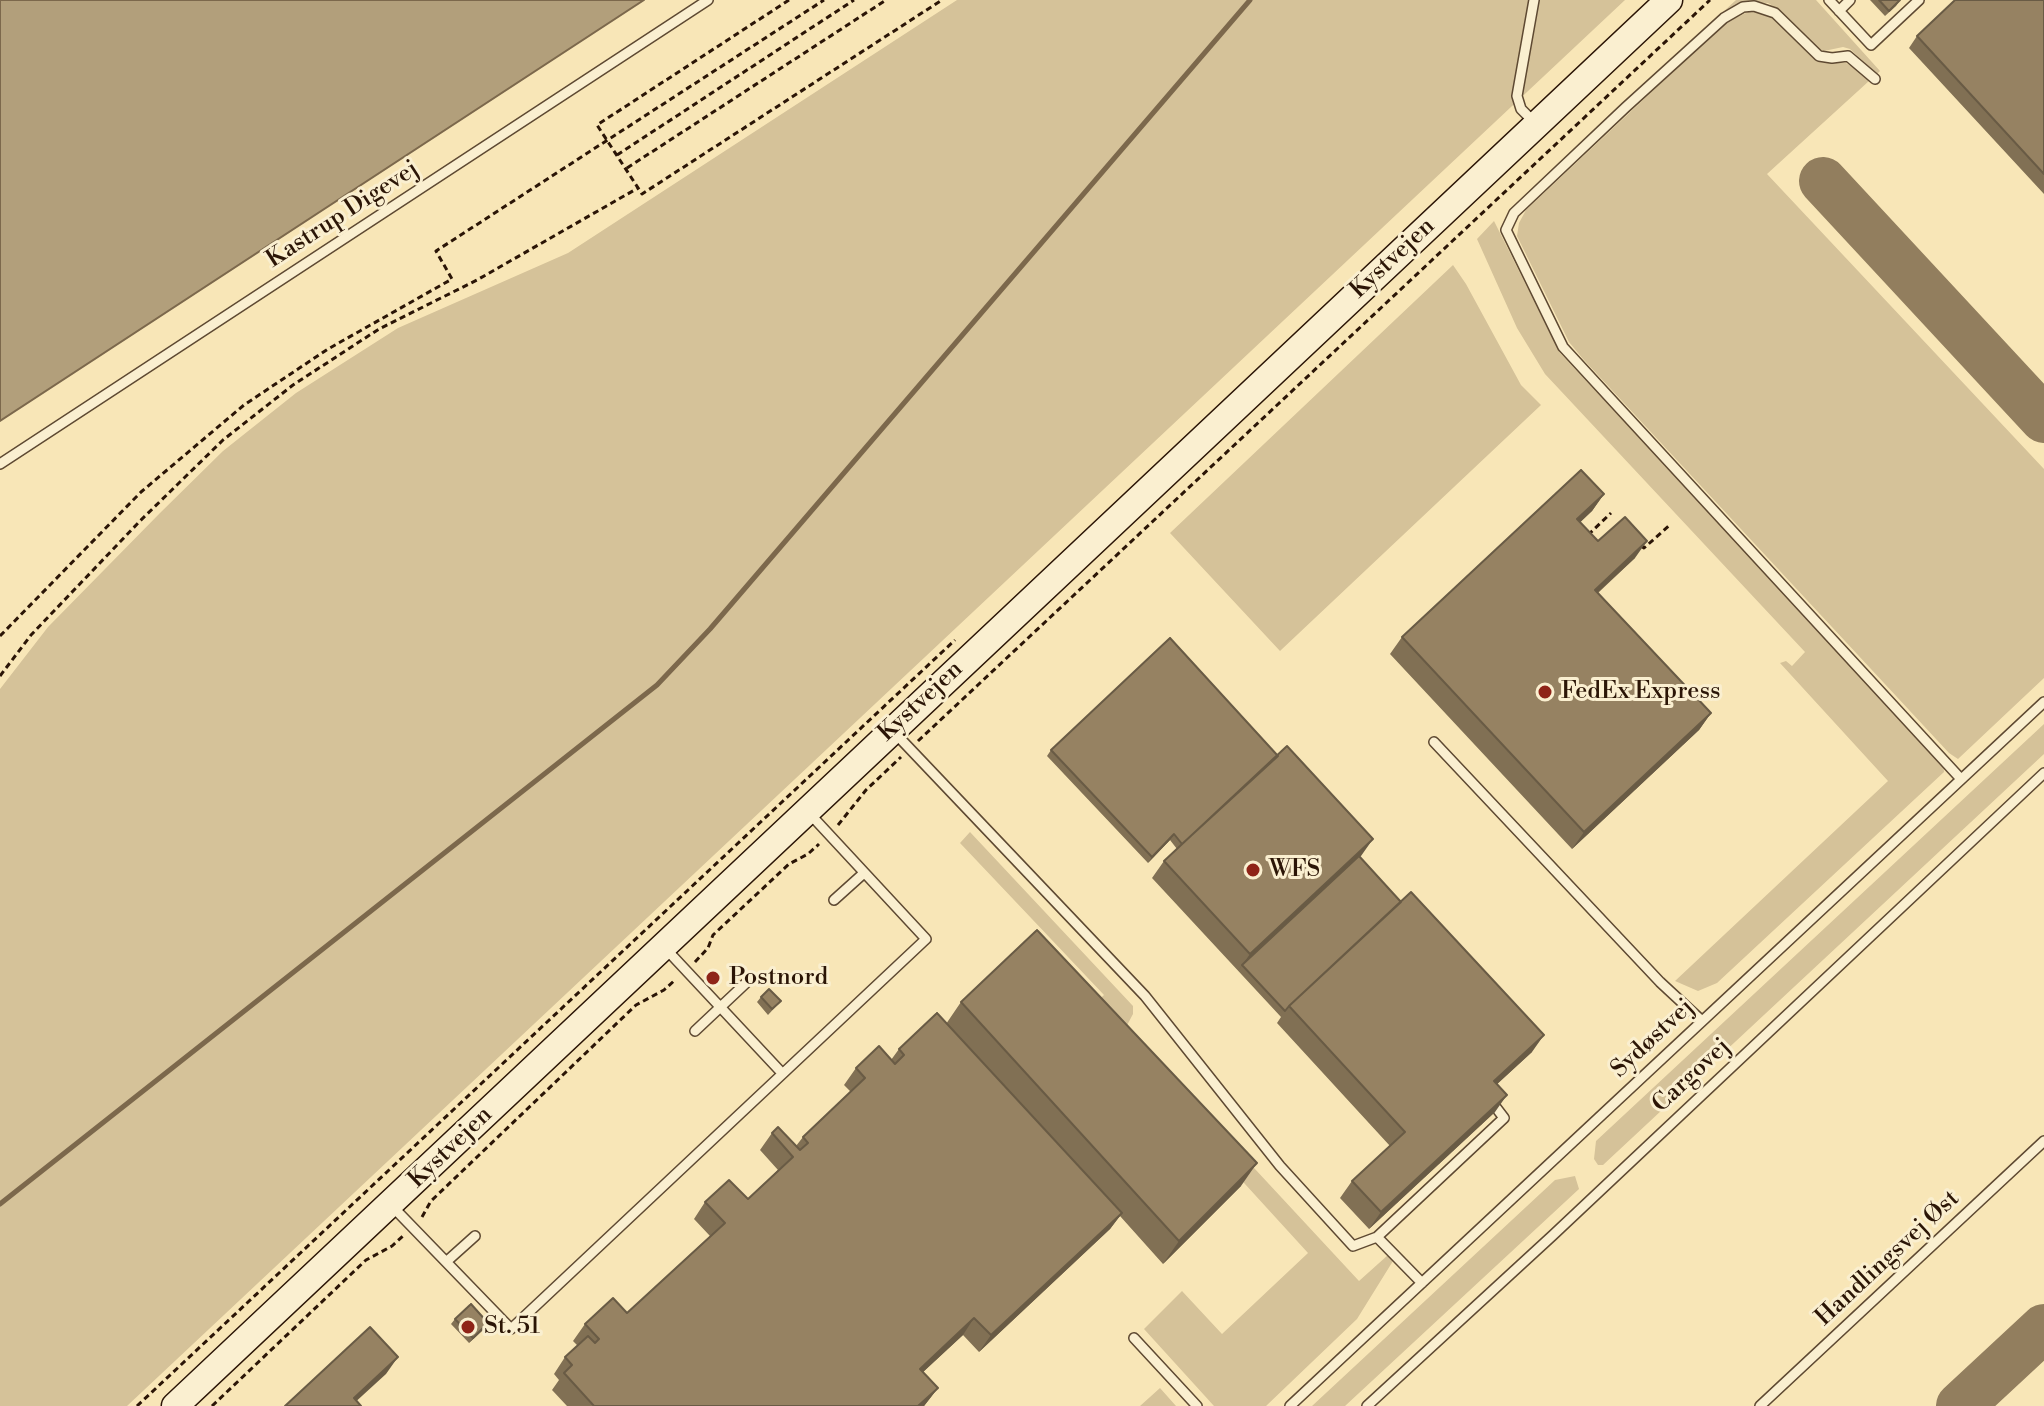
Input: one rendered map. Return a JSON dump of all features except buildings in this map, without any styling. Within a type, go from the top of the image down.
[{"type":"street","name":"Kystvejen","points":[[175,1406],[806,811],[900,739],[1669,0]]},
{"type":"lane","name":"Kastrup Digevej","points":[[0,464],[708,0]]},
{"type":"lane","points":[[1534,0],[1517,96],[1521,109],[1537,125]]},
{"type":"lane","points":[[1829,0],[1871,45],[1919,0]]},
{"type":"lane","points":[[1839,11],[1850,0]]},
{"type":"lane","points":[[1875,79],[1848,56],[1819,56],[1775,13],[1754,6],[1743,7],[1724,18],[1626,107],[1514,213],[1506,230],[1563,347],[1961,779]]},
{"type":"lane","name":"Sydøstvej","points":[[1290,1406],[2044,702]]},
{"type":"lane","points":[[900,739],[1145,996],[1280,1166],[1353,1246],[1377,1237],[1504,1118],[1490,1102],[1499,1093]]},
{"type":"lane","points":[[1434,742],[1660,982],[1702,1021]]},
{"type":"lane","name":"Cargovej","points":[[1367,1406],[2044,773]]},
{"type":"lane","points":[[391,1205],[511,1329],[926,939],[806,811]]},
{"type":"lane","points":[[834,900],[864,873]]},
{"type":"lane","points":[[663,946],[781,1072]]},
{"type":"lane","points":[[695,1031],[746,983]]},
{"type":"lane","name":"Handlingsvej Øst","points":[[1760,1406],[2044,1141]]},
{"type":"lane","points":[[446,1262],[475,1236]]},
{"type":"lane","points":[[1377,1237],[1422,1283]]},
{"type":"lane","points":[[1134,1338],[1197,1406]]},
{"type":"path","points":[[789,0],[597,125],[642,194],[942,0]]},
{"type":"path","points":[[0,636],[141,492],[223,422],[328,349],[452,279],[436,251],[824,0]]},
{"type":"path","points":[[617,155],[854,0]]},
{"type":"path","points":[[626,169],[886,0]]},
{"type":"path","points":[[212,1406],[366,1260],[392,1246],[412,1228],[431,1201],[636,1005],[664,990],[708,948],[713,935],[789,864],[808,854],[829,834],[866,790],[900,739],[1710,0]]},
{"type":"path","points":[[0,676],[31,635],[140,521],[223,440],[281,394],[379,329],[477,280],[638,188]]},
{"type":"path","points":[[1583,540],[1611,513]]},
{"type":"path","points":[[1638,543],[1644,548],[1671,524]]},
{"type":"path","points":[[137,1406],[962,633]]},
{"type":"shaded area","points":[[0,0],[644,0],[0,421]]},
{"type":"shaded area","points":[[957,0],[1625,0],[127,1406],[0,1406],[0,689],[48,627],[160,513],[223,451],[296,393],[398,328],[568,253]]},
{"type":"shaded area","points":[[1736,0],[1816,0],[1880,71],[1877,74],[1850,49],[1843,47],[1824,51],[1811,46],[1778,9],[1768,3],[1745,2],[1723,12]]},
{"type":"shaded area","points":[[1748,12],[1772,16],[1817,62],[1846,63],[1869,81],[1767,174],[2044,469],[2044,678],[1958,759],[1949,753],[1583,359],[1569,342],[1517,236],[1526,210],[1725,23]]},
{"type":"shaded area","points":[[1494,221],[1560,353],[1943,763],[1944,772],[1717,983],[1698,991],[1675,981],[1888,781],[1780,663],[1786,661],[1792,666],[1805,652],[1545,374],[1517,328],[1477,239]]},
{"type":"shaded area","points":[[1453,265],[1521,385],[1541,405],[1280,651],[1170,533]]},
{"type":"shaded area","points":[[2044,724],[2044,754],[1603,1165],[1598,1165],[1594,1159],[1596,1141]]},
{"type":"shaded area","points":[[970,832],[1133,1006],[1133,1014],[1125,1029],[1359,1281],[1388,1255],[1393,1261],[1357,1319],[1266,1406],[1214,1406],[1144,1329],[1182,1291],[1222,1334],[1308,1253],[1087,1011],[1104,995],[960,843]]},
{"type":"shaded area","points":[[1575,1176],[1579,1189],[1345,1406],[1312,1406],[1555,1180]]},
{"type":"shaded area","points":[[1160,1388],[1176,1406],[1140,1406]]},
{"type":"waterway","points":[[0,1204],[657,685],[710,629],[1250,0]]},
{"type":"taxiway","points":[[1823,181],[2044,419]]},
{"type":"taxiway","points":[[1960,1406],[2044,1328]]},
{"type":"place","name":"FedEx Express","points":[[1545,692]]},
{"type":"place","name":"WFS","points":[[1253,870]]},
{"type":"place","name":"Postnord","points":[[713,978]]},
{"type":"place","name":"St. 51","points":[[468,1327]]}]
